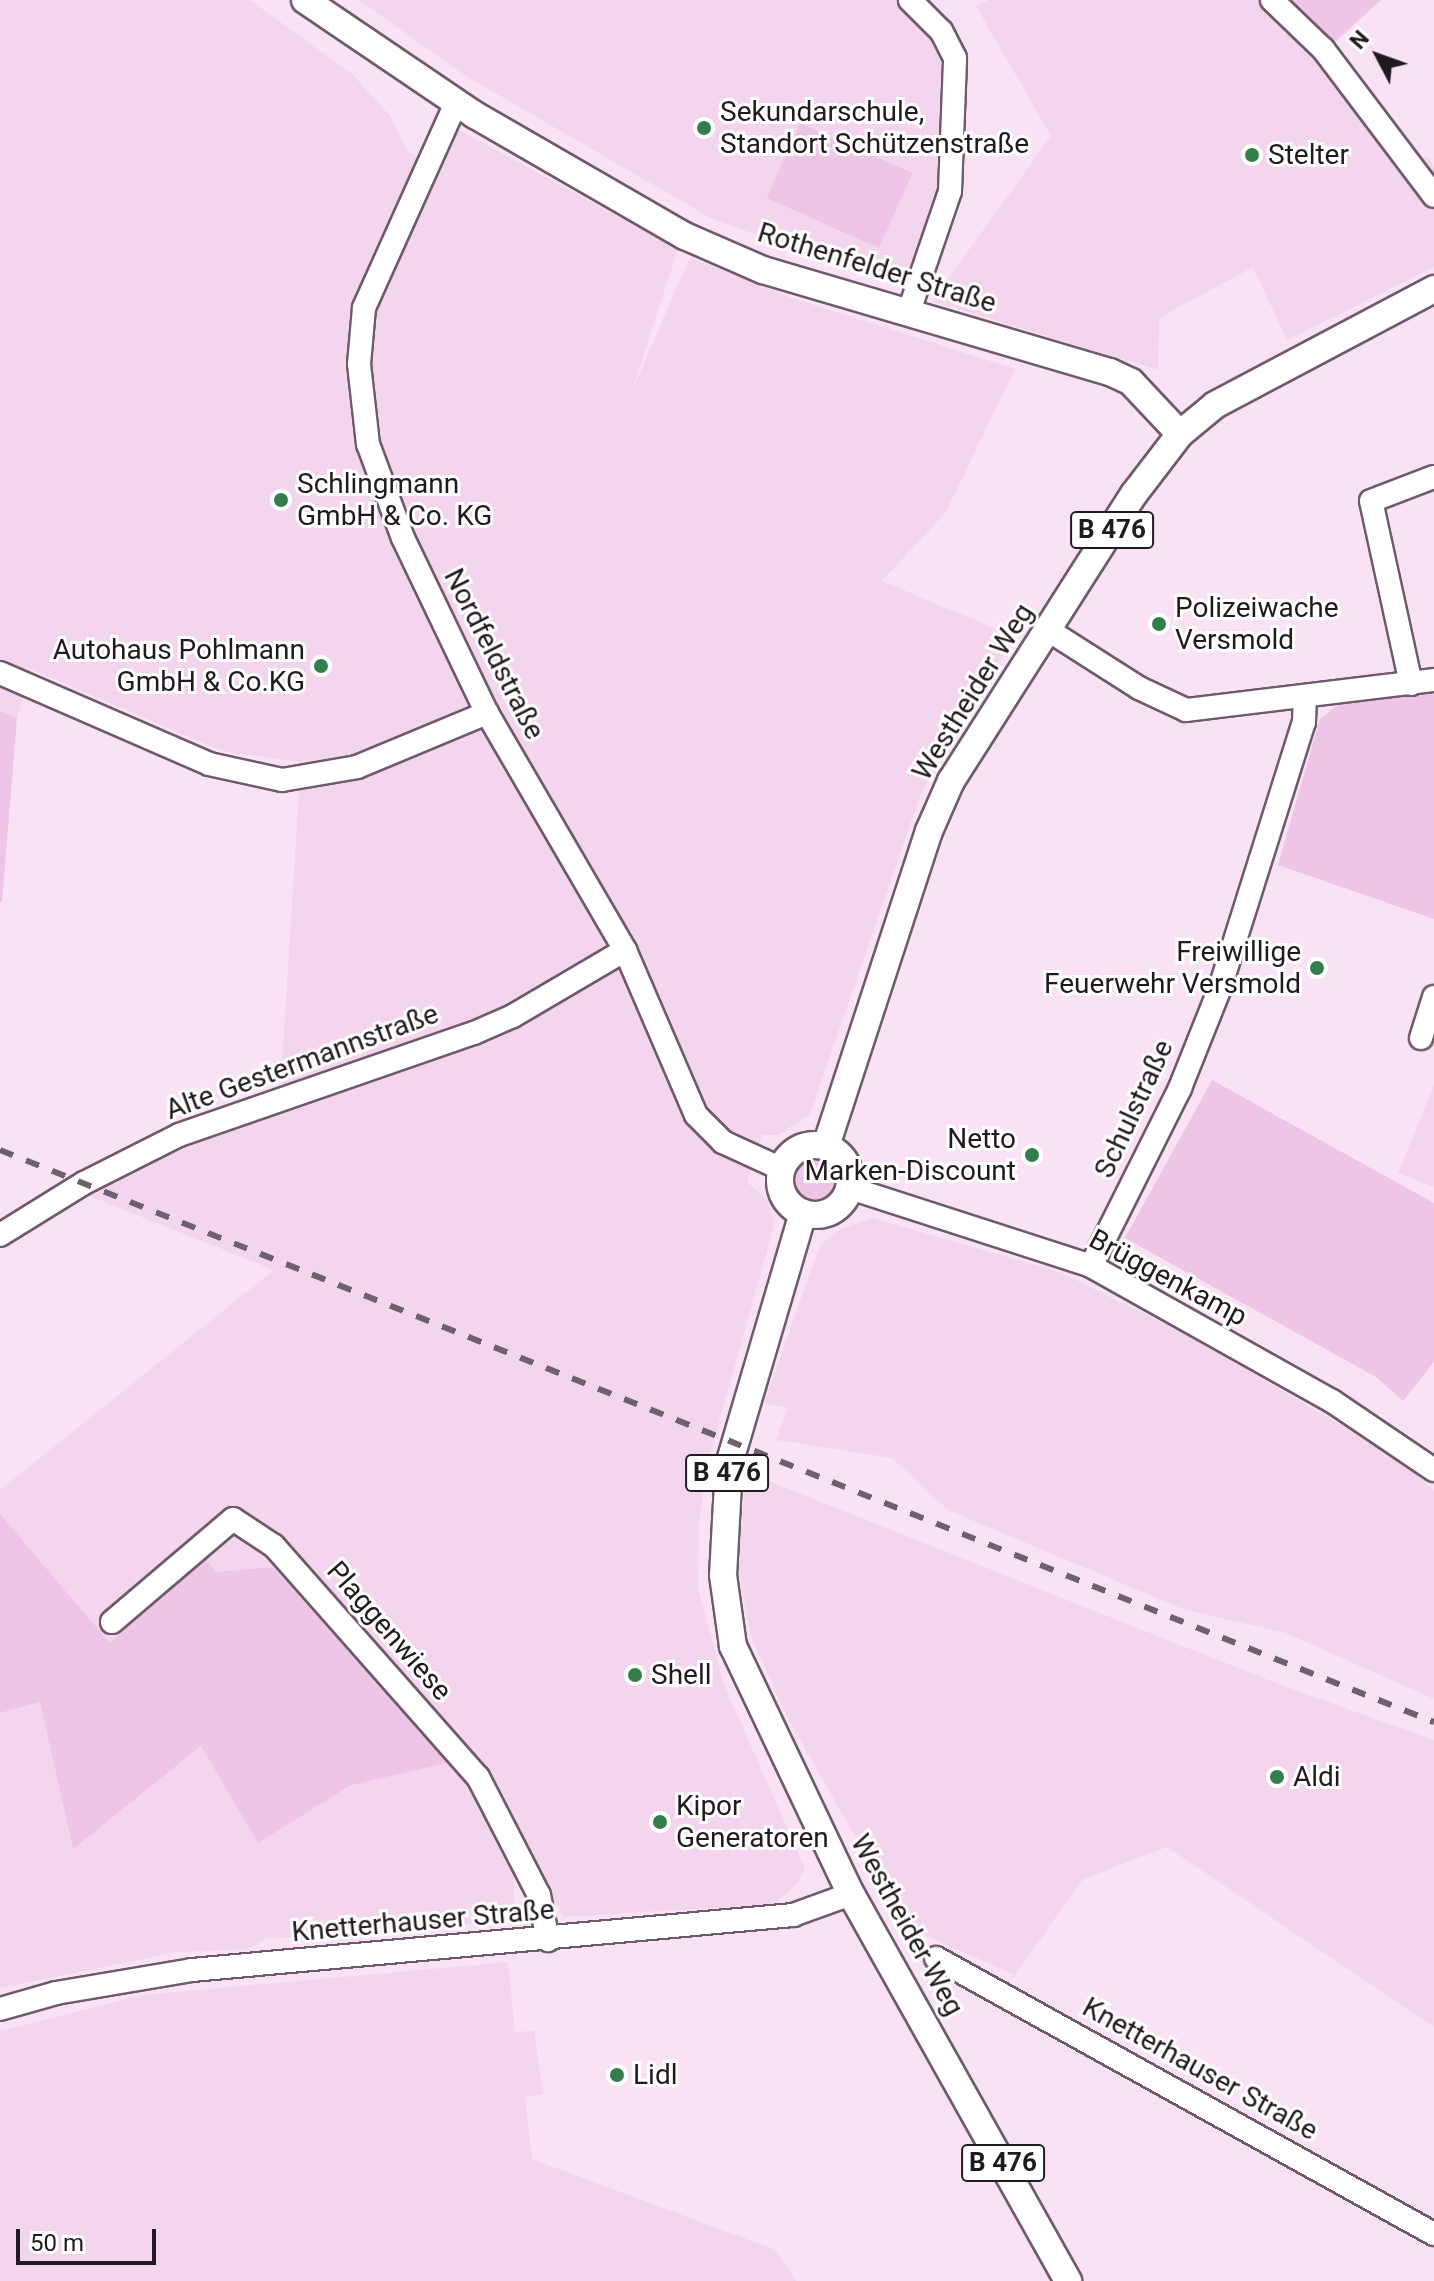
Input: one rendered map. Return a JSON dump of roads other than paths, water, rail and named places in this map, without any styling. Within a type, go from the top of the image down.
[{"type":"main road","name":"Rothenfelder Straße","points":[[305,0],[456,103],[685,236],[763,270],[1110,372],[1131,382],[1180,434]]},
{"type":"main road","name":"B 476","points":[[1180,434],[1215,405],[1434,289]]},
{"type":"main road","name":"Westheider Weg","points":[[826,1146],[929,831],[981,729],[1134,494],[1180,434]]},
{"type":"main road","points":[[826,1146],[843,1158],[850,1188],[827,1213],[803,1213],[786,1200],[782,1169],[799,1148],[826,1146]]},
{"type":"main road","name":"Westheider Weg","points":[[803,1213],[731,1451],[724,1517],[725,1605],[743,1675],[851,1894],[1068,2281]]},
{"type":"street","points":[[908,314],[950,191],[955,58],[941,31],[910,0]]},
{"type":"street","points":[[1272,0],[1323,49],[1434,196]]},
{"type":"street","name":"Nordfeldstraße","points":[[456,103],[364,308],[359,364],[368,444],[398,525],[487,713],[625,950],[696,1115],[734,1149],[782,1169]]},
{"type":"street","points":[[1411,684],[1371,501],[1434,477]]},
{"type":"street","points":[[1048,630],[1139,688],[1186,710],[1305,699],[1434,680]]},
{"type":"street","points":[[0,673],[209,764],[282,780],[357,767],[487,713]]},
{"type":"street","name":"Schulstraße","points":[[1091,1266],[1180,1088],[1220,988],[1304,722],[1305,699]]},
{"type":"street","name":"Alte Gestermannstraße","points":[[0,1235],[84,1183],[179,1135],[474,1033],[513,1016],[625,950]]},
{"type":"street","points":[[1421,1038],[1434,997]]},
{"type":"street","name":"Brüggenkamp","points":[[850,1188],[1091,1266],[1332,1401],[1434,1470]]},
{"type":"street","name":"Plaggenwiese","points":[[112,1622],[233,1519],[274,1546],[478,1777],[539,1895],[548,1940]]},
{"type":"street","name":"Knetterhauser Straße","points":[[0,2009],[70,1990],[192,1970],[548,1940],[793,1915],[851,1894]]},
{"type":"street","name":"Knetterhauser Straße","points":[[936,1958],[1434,2234]]},
{"type":"railway","points":[[0,1150],[1434,1722]]},
{"type":"place","name":"Sekundarschule, Standort Schützenstraße","points":[[704,128]]},
{"type":"place","name":"Stelter","points":[[1252,155]]},
{"type":"place","name":"Schlingmann GmbH & Co. KG","points":[[281,500]]},
{"type":"place","name":"Polizeiwache Versmold","points":[[1159,624]]},
{"type":"place","name":"Autohaus Pohlmann GmbH & Co.KG","points":[[321,666]]},
{"type":"place","name":"Freiwillige Feuerwehr Versmold","points":[[1317,968]]},
{"type":"place","name":"Netto Marken-Discount","points":[[1032,1155]]},
{"type":"place","name":"Shell","points":[[635,1675]]},
{"type":"place","name":"Aldi","points":[[1277,1777]]},
{"type":"place","name":"Kipor Generatoren","points":[[660,1822]]},
{"type":"place","name":"Lidl","points":[[617,2075]]}]
